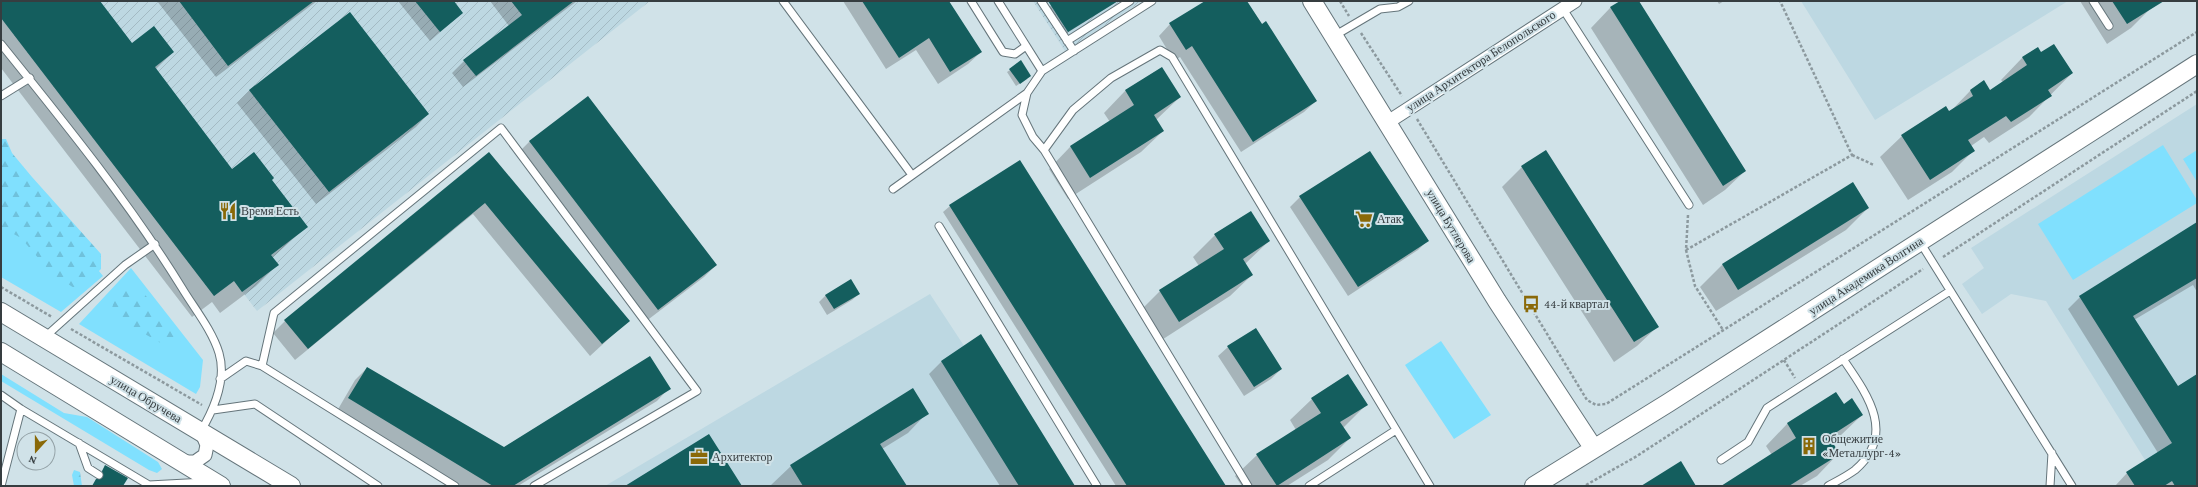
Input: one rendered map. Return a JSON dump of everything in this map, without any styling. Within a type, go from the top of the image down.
[{"type":"street","name":"улица Бутлерова","points":[[1312,1],[1497,301],[1594,449]]},
{"type":"street","name":"улица Архитектора Белопольского","points":[[1388,122],[1575,1]]},
{"type":"street","name":"улица Академика Волгина","points":[[1534,486],[1920,242],[2197,64]]},
{"type":"street","name":"улица Обручева","points":[[1,312],[291,486]]},
{"type":"street","points":[[1,352],[217,484]]},
{"type":"street","points":[[183,462],[195,462],[205,455],[207,444],[201,431]]},
{"type":"lane","points":[[783,1],[912,175]]},
{"type":"lane","points":[[970,1],[1003,52],[1015,54],[1026,46]]},
{"type":"lane","points":[[998,1],[1042,71]]},
{"type":"lane","points":[[1067,41],[1130,1]]},
{"type":"lane","points":[[893,189],[1027,93],[1042,71],[1152,1]]},
{"type":"lane","points":[[1334,36],[1380,9],[1409,1]]},
{"type":"lane","points":[[2093,1],[2108,26]]},
{"type":"lane","points":[[1043,2],[1074,51]]},
{"type":"lane","points":[[1563,9],[1689,205]]},
{"type":"lane","points":[[1,44],[30,78],[155,244],[212,337],[219,354],[222,370],[213,410],[201,431]]},
{"type":"lane","points":[[1044,150],[1073,110],[1111,78],[1160,50],[1172,57],[1430,486]]},
{"type":"lane","points":[[1,96],[30,78]]},
{"type":"lane","points":[[1027,93],[1022,115],[1033,137],[1044,150],[1248,486]]},
{"type":"lane","points":[[262,366],[274,313],[501,128],[697,391],[534,486]]},
{"type":"lane","points":[[939,226],[1097,486]]},
{"type":"lane","points":[[1920,242],[2072,486]]},
{"type":"lane","points":[[45,338],[125,265],[155,244]]},
{"type":"lane","points":[[1721,460],[1748,442],[1767,408],[1950,291]]},
{"type":"lane","points":[[1828,486],[1855,470],[1874,448],[1876,419],[1862,386],[1843,359]]},
{"type":"lane","points":[[220,379],[246,361],[262,366],[455,486]]},
{"type":"lane","points":[[1,395],[21,409],[148,486],[217,484]]},
{"type":"lane","points":[[213,410],[255,404],[378,486]]},
{"type":"lane","points":[[1,486],[21,409]]},
{"type":"lane","points":[[1309,486],[1396,430]]},
{"type":"lane","points":[[79,443],[88,468],[99,475]]},
{"type":"lane","points":[[2050,486],[2052,453]]},
{"type":"path","points":[[1340,1],[1410,107],[1587,400],[1596,405],[1606,404],[2197,32]]},
{"type":"path","points":[[1780,1],[1852,155],[1874,165]]},
{"type":"path","points":[[1586,485],[1637,456],[2197,91]]},
{"type":"path","points":[[1686,250],[1852,155]]},
{"type":"path","points":[[1689,205],[1686,250],[1695,286],[1723,330]]},
{"type":"path","points":[[1,287],[192,401],[213,410]]},
{"type":"path","points":[[1784,360],[1800,387]]},
{"type":"shaded area","points":[[1,1],[650,1],[257,311],[234,281],[214,296],[1,18]]},
{"type":"shaded area","points":[[1033,1],[1142,1],[1065,51]]},
{"type":"shaded area","points":[[1801,1],[2068,1],[1875,120]]},
{"type":"shaded area","points":[[2197,104],[2197,483],[2175,486],[2172,481],[2164,486],[2135,486],[2145,460],[2046,301],[2011,294],[1982,314],[1962,284],[1984,268],[1971,248]]},
{"type":"shaded area","points":[[930,294],[1056,486],[605,486]]},
{"type":"green space","points":[[1,139],[6,139],[12,153],[101,254],[101,269],[79,291],[52,274],[21,238],[1,227]]},
{"type":"green space","points":[[2163,145],[2197,200],[2197,203],[2073,280],[2038,224]]},
{"type":"green space","points":[[1,149],[103,276],[61,312],[1,277]]},
{"type":"green space","points":[[2197,150],[2197,182],[2183,159]]},
{"type":"green space","points":[[131,268],[203,360],[200,387],[196,394],[79,324]]},
{"type":"green space","points":[[126,287],[141,290],[182,339],[173,350],[122,321],[111,312],[115,297]]},
{"type":"green space","points":[[1441,341],[1491,415],[1454,439],[1405,365]]},
{"type":"green space","points":[[1,374],[64,413],[87,417],[158,462],[162,469],[157,473],[149,470],[1,381]]},
{"type":"green space","points":[[74,470],[80,472],[82,486],[74,486],[72,475]]},
{"type":"building","points":[[1,1],[100,1],[132,43],[154,26],[174,52],[155,67],[232,169],[254,152],[274,178],[272,180],[308,227],[271,255],[279,265],[242,292],[234,281],[214,296],[1,18]]},
{"type":"building","points":[[179,1],[314,1],[228,66]]},
{"type":"building","points":[[415,1],[454,1],[463,13],[440,32]]},
{"type":"building","points":[[511,1],[574,1],[476,76],[463,60],[522,15]]},
{"type":"building","points":[[862,1],[949,1],[982,52],[950,72],[929,38],[899,58]]},
{"type":"building","points":[[1048,1],[1118,1],[1068,32]]},
{"type":"building","points":[[1205,1],[1247,1],[1262,24],[1266,21],[1317,101],[1253,142],[1192,46],[1186,50],[1169,23]]},
{"type":"building","points":[[1620,1],[1639,1],[1746,171],[1723,186],[1610,7]]},
{"type":"building","points":[[2112,1],[2164,1],[2127,24]]},
{"type":"building","points":[[350,12],[429,114],[329,192],[249,90]]},
{"type":"building","points":[[2054,44],[2073,73],[2048,90],[2052,96],[2011,122],[2006,116],[1968,140],[1975,151],[1930,180],[1901,135],[1946,106],[1949,111],[1973,96],[1970,90],[1984,80],[1990,90],[2027,65],[2022,57],[2038,47],[2041,52]]},
{"type":"building","points":[[1021,60],[1031,76],[1020,84],[1009,69]]},
{"type":"building","points":[[1162,67],[1181,97],[1154,115],[1164,131],[1090,178],[1070,146],[1134,105],[1125,90]]},
{"type":"building","points":[[588,96],[717,265],[658,310],[529,141]]},
{"type":"building","points":[[1546,150],[1659,327],[1634,342],[1521,166]]},
{"type":"building","name":"Атак","points":[[1370,151],[1429,241],[1358,287],[1299,196]]},
{"type":"building","points":[[489,152],[630,321],[602,344],[485,203],[308,349],[284,320]]},
{"type":"building","points":[[1020,160],[1226,486],[1127,486],[949,205]]},
{"type":"building","points":[[1853,182],[1869,208],[1738,290],[1722,264]]},
{"type":"building","points":[[1251,211],[1270,241],[1243,259],[1253,275],[1179,322],[1159,290],[1224,249],[1214,234]]},
{"type":"building","points":[[2197,222],[2197,278],[2133,316],[2178,386],[2197,374],[2197,486],[2175,486],[2172,481],[2164,486],[2135,486],[2126,472],[2172,443],[2079,296]]},
{"type":"building","points":[[851,279],[860,294],[834,309],[825,295]]},
{"type":"building","points":[[1256,328],[1282,369],[1254,387],[1227,346]]},
{"type":"building","points":[[981,334],[1075,486],[1019,486],[941,361]]},
{"type":"building","points":[[650,356],[671,389],[513,486],[493,486],[348,398],[367,367],[504,447]]},
{"type":"building","points":[[1348,374],[1368,405],[1340,422],[1351,438],[1277,486],[1256,454],[1321,413],[1311,398]]},
{"type":"building","points":[[913,388],[929,414],[880,444],[907,486],[803,486],[790,465]]},
{"type":"building","name":"Общежитие «Металлург-4»","points":[[1836,392],[1844,404],[1852,398],[1863,415],[1829,437],[1840,454],[1789,486],[1721,486],[1796,438],[1787,423]]},
{"type":"building","points":[[709,434],[742,486],[625,486]]},
{"type":"building","points":[[1681,461],[1696,486],[1641,486]]},
{"type":"building","points":[[105,465],[128,478],[123,486],[92,486],[96,479],[103,477],[102,471]]},
{"type":"place","name":"Время Есть","points":[[228,211]]},
{"type":"place","name":"Атак","points":[[1364,219]]},
{"type":"place","name":"44-й квартал","points":[[1531,304]]},
{"type":"place","name":"Общежитие «Металлург-4»","points":[[1809,446]]},
{"type":"place","name":"Архитектор","points":[[699,457]]}]
